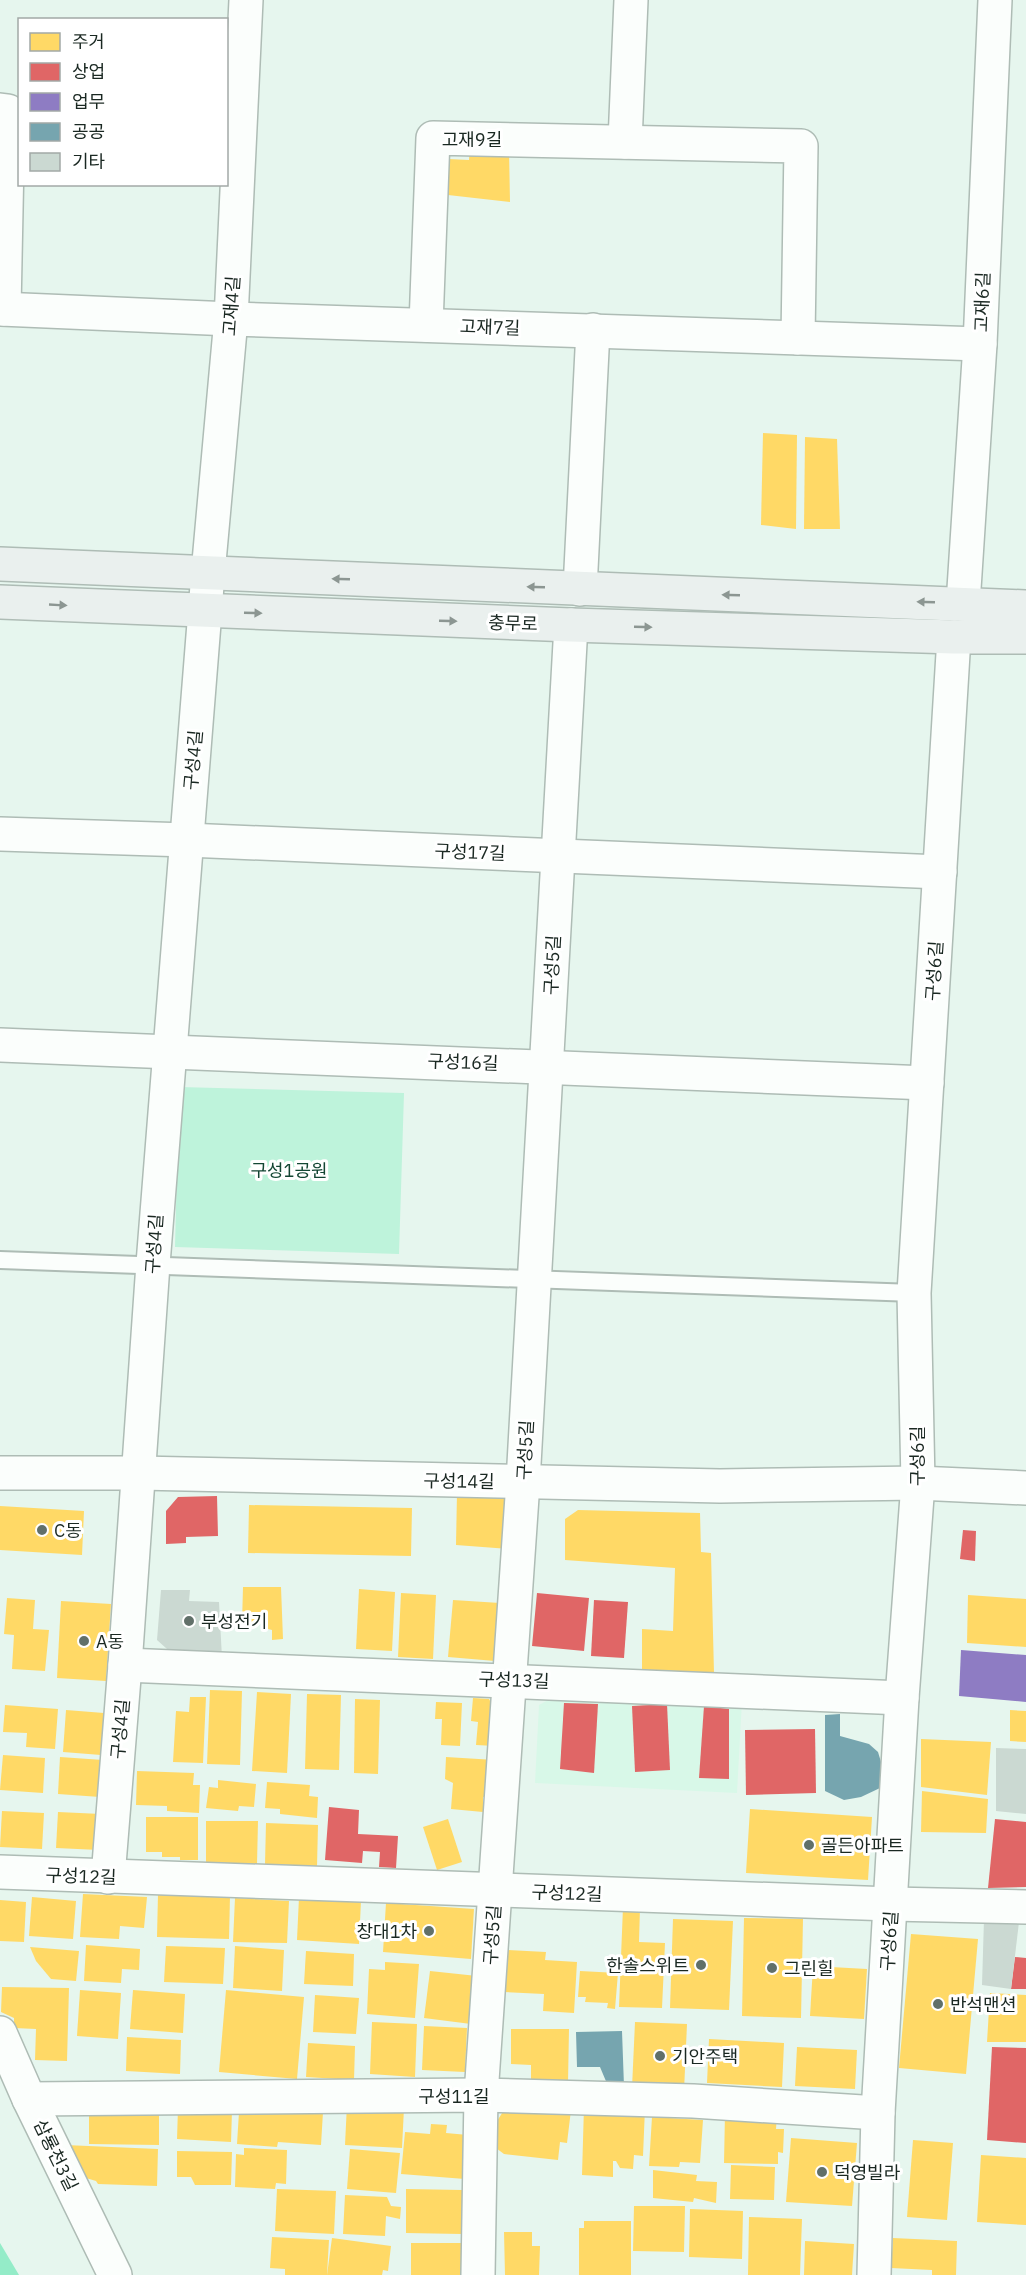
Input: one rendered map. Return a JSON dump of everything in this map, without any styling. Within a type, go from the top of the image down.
[{"type":"main road","name":"충무로","points":[[0,564],[1026,606]]},
{"type":"main road","name":"충무로","points":[[0,602],[571,625],[954,637],[1026,637]]},
{"type":"street","name":"고재4길","points":[[205,611],[231,319],[246,0]]},
{"type":"street","points":[[625,142],[631,0]]},
{"type":"street","name":"고재6길","points":[[963,604],[980,344],[995,0]]},
{"type":"street","points":[[0,110],[8,111],[2,309]]},
{"type":"street","name":"고재9길","points":[[426,326],[433,138],[801,146],[798,338]]},
{"type":"street","name":"고재7길","points":[[2,309],[426,326],[980,344]]},
{"type":"street","points":[[580,588],[593,330]]},
{"type":"street","name":"구성4길","points":[[108,1877],[153,1264],[205,611]]},
{"type":"street","name":"구성5길","points":[[478,2275],[481,2095],[523,1482],[571,625]]},
{"type":"street","name":"구성6길","points":[[874,2275],[878,2113],[902,1698],[918,1484],[914,1293],[954,637]]},
{"type":"street","name":"구성17길","points":[[0,834],[940,872]]},
{"type":"street","name":"구성16길","points":[[0,1045],[927,1083]]},
{"type":"street","name":"구성14길","points":[[0,1473],[139,1473],[720,1486],[918,1484],[1026,1488]]},
{"type":"street","name":"구성13길","points":[[125,1665],[902,1698]]},
{"type":"street","name":"구성12길","points":[[0,1872],[891,1905],[1026,1907]]},
{"type":"street","name":"삼룡천3길","points":[[0,2033],[29,2099],[115,2275]]},
{"type":"street","name":"구성11길","points":[[29,2099],[481,2095],[693,2101],[878,2113]]},
{"type":"lane","points":[[0,1260],[914,1293]]},
{"type":"shaded area","points":[[563,1692],[742,1701],[737,1793],[535,1783],[539,1705]]},
{"type":"shaded area","points":[[0,2243],[19,2275],[0,2275]]},
{"type":"green space","name":"구성1공원","points":[[179,1087],[404,1093],[399,1254],[175,1247]]},
{"type":"building: 주거","points":[[470,146],[509,149],[510,202],[448,195],[448,159],[469,160]]},
{"type":"building: 주거","points":[[763,433],[797,435],[796,529],[761,525]]},
{"type":"building: 주거","points":[[805,437],[837,439],[840,529],[804,529]]},
{"type":"building: 주거","points":[[500,1490],[513,1509],[509,1549],[456,1545],[457,1493]]},
{"type":"building: 주거","points":[[249,1505],[412,1508],[411,1556],[248,1553]]},
{"type":"building: 주거","name":"C동","points":[[0,1506],[84,1511],[82,1555],[0,1550]]},
{"type":"building: 주거","points":[[578,1510],[700,1513],[701,1552],[711,1553],[714,1673],[642,1673],[642,1629],[673,1631],[675,1568],[565,1560],[565,1519]]},
{"type":"building: 주거","points":[[243,1587],[281,1587],[283,1639],[272,1640],[272,1630],[264,1628],[261,1623],[242,1623]]},
{"type":"building: 주거","points":[[359,1589],[395,1592],[392,1651],[356,1649]]},
{"type":"building: 주거","points":[[401,1593],[436,1595],[433,1659],[398,1657]]},
{"type":"building: 주거","points":[[968,1595],[1026,1599],[1026,1647],[967,1643]]},
{"type":"building: 주거","points":[[7,1598],[35,1600],[33,1629],[49,1630],[45,1671],[12,1669],[14,1635],[4,1634]]},
{"type":"building: 주거","points":[[453,1600],[500,1603],[495,1661],[448,1657]]},
{"type":"building: 주거","name":"A동","points":[[61,1601],[111,1604],[106,1681],[57,1678]]},
{"type":"building: 주거","points":[[210,1690],[242,1691],[240,1765],[207,1764]]},
{"type":"building: 주거","points":[[257,1692],[291,1694],[287,1773],[252,1771]]},
{"type":"building: 주거","points":[[307,1694],[341,1695],[339,1770],[305,1769]]},
{"type":"building: 주거","points":[[190,1697],[206,1697],[203,1763],[173,1762],[176,1711],[189,1712]]},
{"type":"building: 주거","points":[[473,1698],[489,1699],[497,1714],[495,1746],[476,1745],[478,1722],[471,1721]]},
{"type":"building: 주거","points":[[355,1699],[380,1700],[378,1774],[354,1773]]},
{"type":"building: 주거","points":[[436,1702],[462,1703],[460,1746],[441,1745],[442,1719],[435,1719]]},
{"type":"building: 주거","points":[[5,1705],[58,1709],[55,1749],[26,1747],[27,1733],[3,1732]]},
{"type":"building: 주거","points":[[66,1710],[104,1713],[101,1755],[63,1752]]},
{"type":"building: 주거","points":[[1010,1710],[1026,1711],[1026,1742],[1010,1741]]},
{"type":"building: 주거","points":[[921,1739],[991,1742],[987,1795],[921,1787]]},
{"type":"building: 주거","points":[[3,1755],[45,1758],[43,1793],[0,1790]]},
{"type":"building: 주거","points":[[60,1757],[103,1760],[100,1797],[58,1794]]},
{"type":"building: 주거","points":[[446,1757],[495,1760],[493,1798],[483,1797],[483,1812],[451,1809],[453,1783],[445,1779]]},
{"type":"building: 주거","points":[[137,1771],[194,1773],[193,1785],[200,1785],[199,1813],[167,1811],[167,1806],[136,1805]]},
{"type":"building: 주거","points":[[218,1780],[256,1784],[254,1807],[239,1806],[238,1811],[206,1808],[209,1787],[218,1788]]},
{"type":"building: 주거","points":[[267,1782],[310,1785],[309,1796],[318,1797],[317,1818],[280,1814],[280,1809],[265,1808]]},
{"type":"building: 주거","points":[[922,1791],[988,1799],[986,1833],[921,1832]]},
{"type":"building: 주거","name":"골든아파트","points":[[750,1809],[872,1817],[868,1880],[746,1873]]},
{"type":"building: 주거","points":[[2,1811],[44,1813],[42,1849],[0,1847]]},
{"type":"building: 주거","points":[[58,1812],[101,1814],[99,1850],[56,1848]]},
{"type":"building: 주거","points":[[146,1817],[198,1817],[198,1860],[180,1860],[180,1857],[162,1857],[162,1852],[146,1852]]},
{"type":"building: 주거","points":[[448,1819],[462,1862],[437,1870],[423,1827]]},
{"type":"building: 주거","points":[[206,1821],[258,1821],[257,1864],[206,1863]]},
{"type":"building: 주거","points":[[266,1823],[318,1825],[317,1866],[265,1864]]},
{"type":"building: 주거","points":[[83,1894],[147,1897],[144,1928],[120,1926],[119,1939],[80,1937]]},
{"type":"building: 주거","points":[[158,1894],[230,1896],[229,1939],[157,1937]]},
{"type":"building: 주거","points":[[32,1897],[76,1901],[73,1939],[29,1936]]},
{"type":"building: 주거","points":[[299,1897],[361,1900],[359,1944],[297,1940]]},
{"type":"building: 주거","points":[[235,1898],[289,1901],[287,1943],[233,1942]]},
{"type":"building: 주거","points":[[0,1900],[26,1902],[24,1942],[0,1941]]},
{"type":"building: 주거","name":"창대1차","points":[[386,1903],[474,1909],[471,1959],[383,1952]]},
{"type":"building: 주거","points":[[623,1907],[640,1908],[639,1942],[665,1943],[662,2008],[619,2007]]},
{"type":"building: 주거","name":"그린힐","points":[[744,1918],[803,1919],[801,2018],[742,2016]]},
{"type":"building: 주거","name":"한솔스위트","points":[[673,1919],[733,1921],[729,2010],[670,2008]]},
{"type":"building: 주거","name":"반석맨션","points":[[911,1934],[978,1939],[966,2074],[899,2068]]},
{"type":"building: 주거","points":[[86,1945],[140,1949],[139,1970],[122,1969],[121,1983],[84,1981]]},
{"type":"building: 주거","points":[[166,1946],[225,1948],[223,1984],[164,1982]]},
{"type":"building: 주거","points":[[235,1946],[284,1950],[282,1991],[233,1988]]},
{"type":"building: 주거","points":[[30,1947],[79,1951],[76,1981],[51,1979],[36,1961]]},
{"type":"building: 주거","points":[[507,1950],[546,1952],[545,1960],[577,1962],[574,2013],[543,2011],[544,1994],[504,1992]]},
{"type":"building: 주거","points":[[306,1951],[354,1954],[353,1986],[304,1984]]},
{"type":"building: 주거","points":[[385,1962],[419,1964],[415,2018],[367,2014],[369,1969],[385,1970]]},
{"type":"building: 주거","points":[[813,1966],[867,1969],[864,2019],[810,2016]]},
{"type":"building: 주거","points":[[430,1971],[477,1976],[471,2024],[424,2018]]},
{"type":"building: 주거","points":[[580,1971],[618,1973],[615,2009],[607,2008],[608,2003],[585,2002],[586,1997],[578,1997]]},
{"type":"building: 주거","points":[[2,1987],[69,1988],[67,2061],[35,2060],[36,2029],[14,2028],[14,2018],[1,2012]]},
{"type":"building: 주거","points":[[80,1990],[121,1993],[118,2039],[77,2036]]},
{"type":"building: 주거","points":[[133,1990],[185,1994],[183,2033],[130,2029]]},
{"type":"building: 주거","points":[[226,1990],[304,1997],[297,2079],[219,2072]]},
{"type":"building: 주거","points":[[990,1993],[1026,1995],[1026,2042],[987,2042]]},
{"type":"building: 주거","points":[[315,1995],[359,1998],[356,2034],[313,2032]]},
{"type":"building: 주거","points":[[372,2022],[417,2024],[415,2077],[370,2074]]},
{"type":"building: 주거","name":"기안주택","points":[[635,2022],[687,2024],[684,2091],[632,2088]]},
{"type":"building: 주거","points":[[424,2026],[467,2028],[465,2072],[422,2070]]},
{"type":"building: 주거","points":[[511,2029],[569,2029],[568,2083],[531,2082],[531,2065],[511,2064]]},
{"type":"building: 주거","points":[[127,2037],[181,2040],[180,2074],[126,2071]]},
{"type":"building: 주거","points":[[709,2039],[784,2043],[782,2087],[707,2083]]},
{"type":"building: 주거","points":[[308,2043],[355,2046],[354,2080],[306,2077]]},
{"type":"building: 주거","points":[[797,2047],[857,2050],[855,2089],[795,2086]]},
{"type":"building: 주거","points":[[347,2104],[404,2108],[402,2148],[345,2145]]},
{"type":"building: 주거","points":[[508,2104],[571,2110],[567,2143],[560,2142],[558,2160],[504,2154],[496,2148],[497,2121]]},
{"type":"building: 주거","points":[[584,2106],[645,2108],[643,2156],[634,2155],[633,2169],[620,2168],[616,2161],[613,2161],[613,2177],[582,2175]]},
{"type":"building: 주거","points":[[178,2107],[232,2110],[231,2142],[177,2139]]},
{"type":"building: 주거","points":[[89,2108],[159,2111],[159,2145],[89,2144]]},
{"type":"building: 주거","points":[[239,2112],[323,2112],[321,2145],[278,2142],[277,2147],[237,2144]]},
{"type":"building: 주거","points":[[725,2113],[777,2114],[776,2129],[784,2129],[783,2153],[778,2152],[778,2164],[724,2163]]},
{"type":"building: 주거","points":[[652,2117],[703,2120],[700,2163],[680,2162],[679,2167],[649,2166]]},
{"type":"building: 주거","points":[[431,2124],[447,2125],[446,2133],[468,2135],[465,2179],[401,2174],[405,2132],[430,2134]]},
{"type":"building: 주거","name":"덕영빌라","points":[[791,2138],[857,2143],[852,2206],[786,2202]]},
{"type":"building: 주거","points":[[913,2140],[953,2143],[947,2220],[907,2217]]},
{"type":"building: 주거","points":[[65,2145],[158,2149],[157,2186],[98,2184],[86,2178],[78,2160],[68,2158]]},
{"type":"building: 주거","points":[[244,2148],[287,2150],[286,2184],[276,2183],[275,2189],[235,2187],[236,2154],[244,2155]]},
{"type":"building: 주거","points":[[350,2149],[400,2153],[396,2193],[347,2189]]},
{"type":"building: 주거","points":[[177,2151],[232,2152],[231,2185],[195,2185],[191,2177],[177,2177]]},
{"type":"building: 주거","points":[[981,2155],[1026,2158],[1026,2225],[977,2222]]},
{"type":"building: 주거","points":[[731,2165],[775,2167],[774,2200],[730,2199]]},
{"type":"building: 주거","points":[[653,2170],[697,2175],[696,2181],[717,2182],[716,2203],[694,2198],[693,2202],[653,2198]]},
{"type":"building: 주거","points":[[277,2189],[336,2191],[334,2234],[275,2231]]},
{"type":"building: 주거","points":[[406,2189],[462,2190],[462,2234],[406,2233]]},
{"type":"building: 주거","points":[[345,2195],[387,2197],[391,2206],[401,2207],[400,2219],[386,2216],[385,2236],[343,2234]]},
{"type":"building: 주거","points":[[634,2206],[685,2206],[684,2252],[633,2251]]},
{"type":"building: 주거","points":[[690,2209],[743,2211],[742,2259],[689,2257]]},
{"type":"building: 주거","points":[[749,2217],[802,2219],[800,2275],[748,2275]]},
{"type":"building: 주거","points":[[584,2221],[631,2221],[631,2275],[579,2275],[579,2228],[584,2228]]},
{"type":"building: 주거","points":[[504,2232],[532,2232],[532,2246],[540,2246],[539,2275],[505,2275]]},
{"type":"building: 주거","points":[[272,2237],[329,2240],[327,2275],[285,2275],[285,2269],[270,2268]]},
{"type":"building: 주거","points":[[332,2238],[391,2246],[388,2271],[383,2270],[382,2275],[327,2275]]},
{"type":"building: 주거","points":[[893,2238],[957,2241],[956,2275],[932,2275],[932,2270],[891,2268]]},
{"type":"building: 주거","points":[[805,2241],[854,2244],[852,2275],[804,2275]]},
{"type":"building: 주거","points":[[411,2243],[463,2243],[463,2275],[411,2275]]},
{"type":"building: 상업","points":[[217,1496],[218,1536],[186,1537],[186,1543],[166,1544],[166,1511],[178,1497]]},
{"type":"building: 상업","points":[[963,1530],[976,1531],[975,1561],[960,1559]]},
{"type":"building: 상업","points":[[537,1593],[589,1598],[584,1651],[532,1646]]},
{"type":"building: 상업","points":[[594,1600],[628,1602],[624,1658],[591,1656]]},
{"type":"building: 상업","points":[[564,1703],[598,1704],[594,1773],[560,1769]]},
{"type":"building: 상업","points":[[667,1704],[670,1770],[635,1772],[632,1706]]},
{"type":"building: 상업","points":[[704,1706],[729,1709],[729,1779],[699,1778]]},
{"type":"building: 상업","points":[[815,1729],[816,1793],[746,1795],[745,1730]]},
{"type":"building: 상업","points":[[329,1807],[359,1810],[358,1834],[398,1836],[396,1868],[379,1867],[380,1852],[363,1851],[362,1863],[325,1860]]},
{"type":"building: 상업","points":[[995,1819],[1026,1822],[1026,1887],[988,1888]]},
{"type":"building: 상업","points":[[1015,1957],[1026,1958],[1026,1989],[1011,1989]]},
{"type":"building: 상업","points":[[992,2047],[1026,2048],[1026,2143],[987,2140]]},
{"type":"building: 업무","points":[[961,1650],[1026,1655],[1026,1702],[959,1696]]},
{"type":"building: 공공","points":[[840,1714],[840,1736],[869,1744],[878,1752],[881,1762],[880,1788],[861,1797],[844,1800],[825,1791],[825,1715]]},
{"type":"building: 공공","points":[[622,2031],[624,2086],[608,2086],[600,2067],[577,2067],[576,2032]]},
{"type":"building: 기타","name":"부성전기","points":[[161,1590],[190,1590],[189,1601],[219,1602],[222,1658],[176,1657],[157,1640]]},
{"type":"building: 기타","points":[[996,1748],[1026,1749],[1026,1814],[996,1811]]},
{"type":"building: 기타","points":[[984,1919],[1019,1922],[1011,1989],[982,1985]]},
{"type":"place","name":"C동","points":[[42,1530]]},
{"type":"place","name":"부성전기","points":[[189,1621]]},
{"type":"place","name":"A동","points":[[84,1641]]},
{"type":"place","name":"골든아파트","points":[[809,1845]]},
{"type":"place","name":"창대1차","points":[[429,1931]]},
{"type":"place","name":"한솔스위트","points":[[701,1965]]},
{"type":"place","name":"그린힐","points":[[772,1968]]},
{"type":"place","name":"반석맨션","points":[[938,2004]]},
{"type":"place","name":"기안주택","points":[[660,2056]]},
{"type":"place","name":"덕영빌라","points":[[822,2172]]}]
